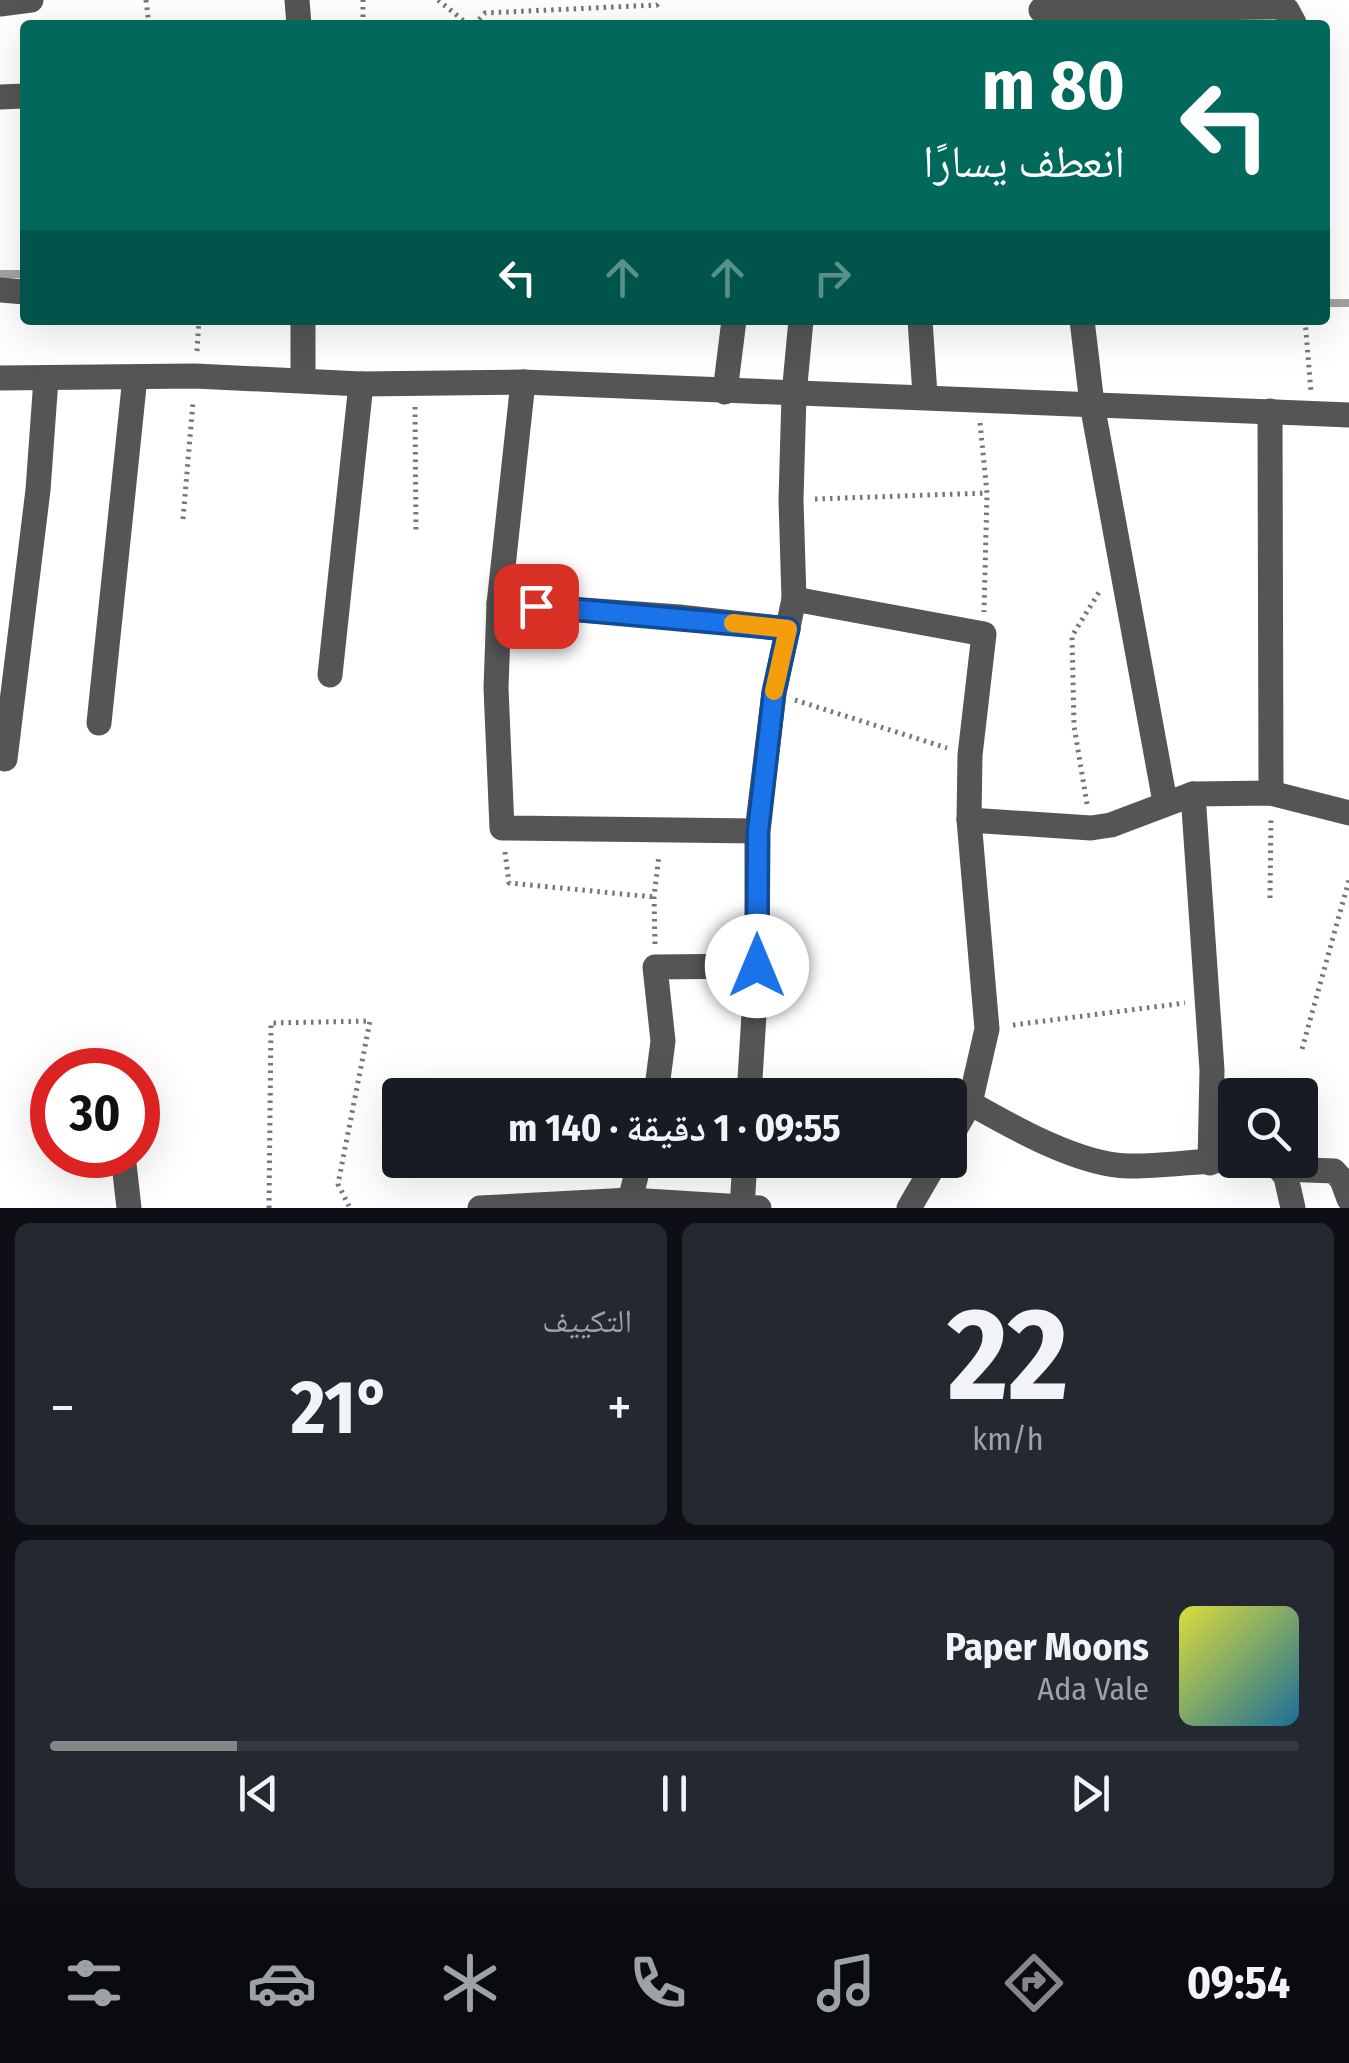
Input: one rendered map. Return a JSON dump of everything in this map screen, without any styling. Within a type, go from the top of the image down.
[{"type":"street","points":[[0,4],[32,0]]},
{"type":"street","points":[[1041,12],[1277,8],[1286,10],[1292,20]]},
{"type":"street","points":[[303,325],[303,380]]},
{"type":"street","points":[[725,392],[733,325]]},
{"type":"street","points":[[750,1078],[757,966],[758,831],[774,692],[794,598],[791,500],[801,325]]},
{"type":"street","points":[[920,325],[924,396]]},
{"type":"street","points":[[1083,325],[1092,404],[1165,802]]},
{"type":"street","points":[[98,723],[135,376]]},
{"type":"street","points":[[0,378],[196,376],[361,384],[523,382],[1349,415]]},
{"type":"street","points":[[5,759],[38,490],[46,379]]},
{"type":"street","points":[[523,382],[499,604],[496,688],[502,828],[758,831]]},
{"type":"street","points":[[330,676],[361,384]]},
{"type":"street","points":[[1270,411],[1271,793]]},
{"type":"street","points":[[794,598],[984,634],[970,755],[969,820],[987,1029],[967,1108]]},
{"type":"street","points":[[499,604],[788,629]]},
{"type":"street","points":[[969,820],[1112,826],[1193,794],[1271,793],[1349,813]]},
{"type":"street","points":[[1193,794],[1212,1070],[1210,1163]]},
{"type":"street","points":[[658,1078],[663,1040],[655,967],[757,966]]},
{"type":"street","points":[[970,1103],[1008,1125],[1080,1155],[1123,1166],[1218,1163]]},
{"type":"street","points":[[1318,1170],[1339,1175],[1349,1199]]},
{"type":"street","points":[[125,1178],[128,1208]]},
{"type":"street","points":[[630,1200],[636,1178]]},
{"type":"street","points":[[742,1208],[744,1178]]},
{"type":"street","points":[[909,1208],[926,1178]]},
{"type":"street","points":[[1285,1178],[1293,1208]]},
{"type":"street","points":[[488,1207],[630,1200],[760,1208]]},
{"type":"path","points":[[362,16],[363,0]]},
{"type":"path","points":[[438,0],[465,20]]},
{"type":"path","points":[[550,0],[551,10]]},
{"type":"path","points":[[477,20],[485,13],[657,4],[661,0]]},
{"type":"path","points":[[1305,325],[1313,414]]},
{"type":"path","points":[[183,518],[196,376]]},
{"type":"path","points":[[414,384],[416,533]]},
{"type":"path","points":[[978,400],[987,493],[984,634]]},
{"type":"path","points":[[791,500],[987,493]]},
{"type":"path","points":[[1090,828],[1074,726],[1072,636],[1120,556]]},
{"type":"path","points":[[774,692],[970,755]]},
{"type":"path","points":[[1270,898],[1271,793]]},
{"type":"path","points":[[502,828],[509,883],[654,898]]},
{"type":"path","points":[[655,967],[654,898],[661,832]]},
{"type":"path","points":[[1302,1049],[1349,880]]},
{"type":"path","points":[[987,1029],[1208,1000]]},
{"type":"path","points":[[268,1208],[271,1023],[370,1022],[338,1184],[350,1208]]},
{"type":"waterway","points":[[0,274],[20,274]]},
{"type":"waterway","points":[[1330,303],[1349,303]]},
{"type":"slow traffic","points":[[733,623],[788,629],[774,691]]},
{"type":"route","points":[[536,606],[788,629],[774,692],[758,831],[757,966]]}]
